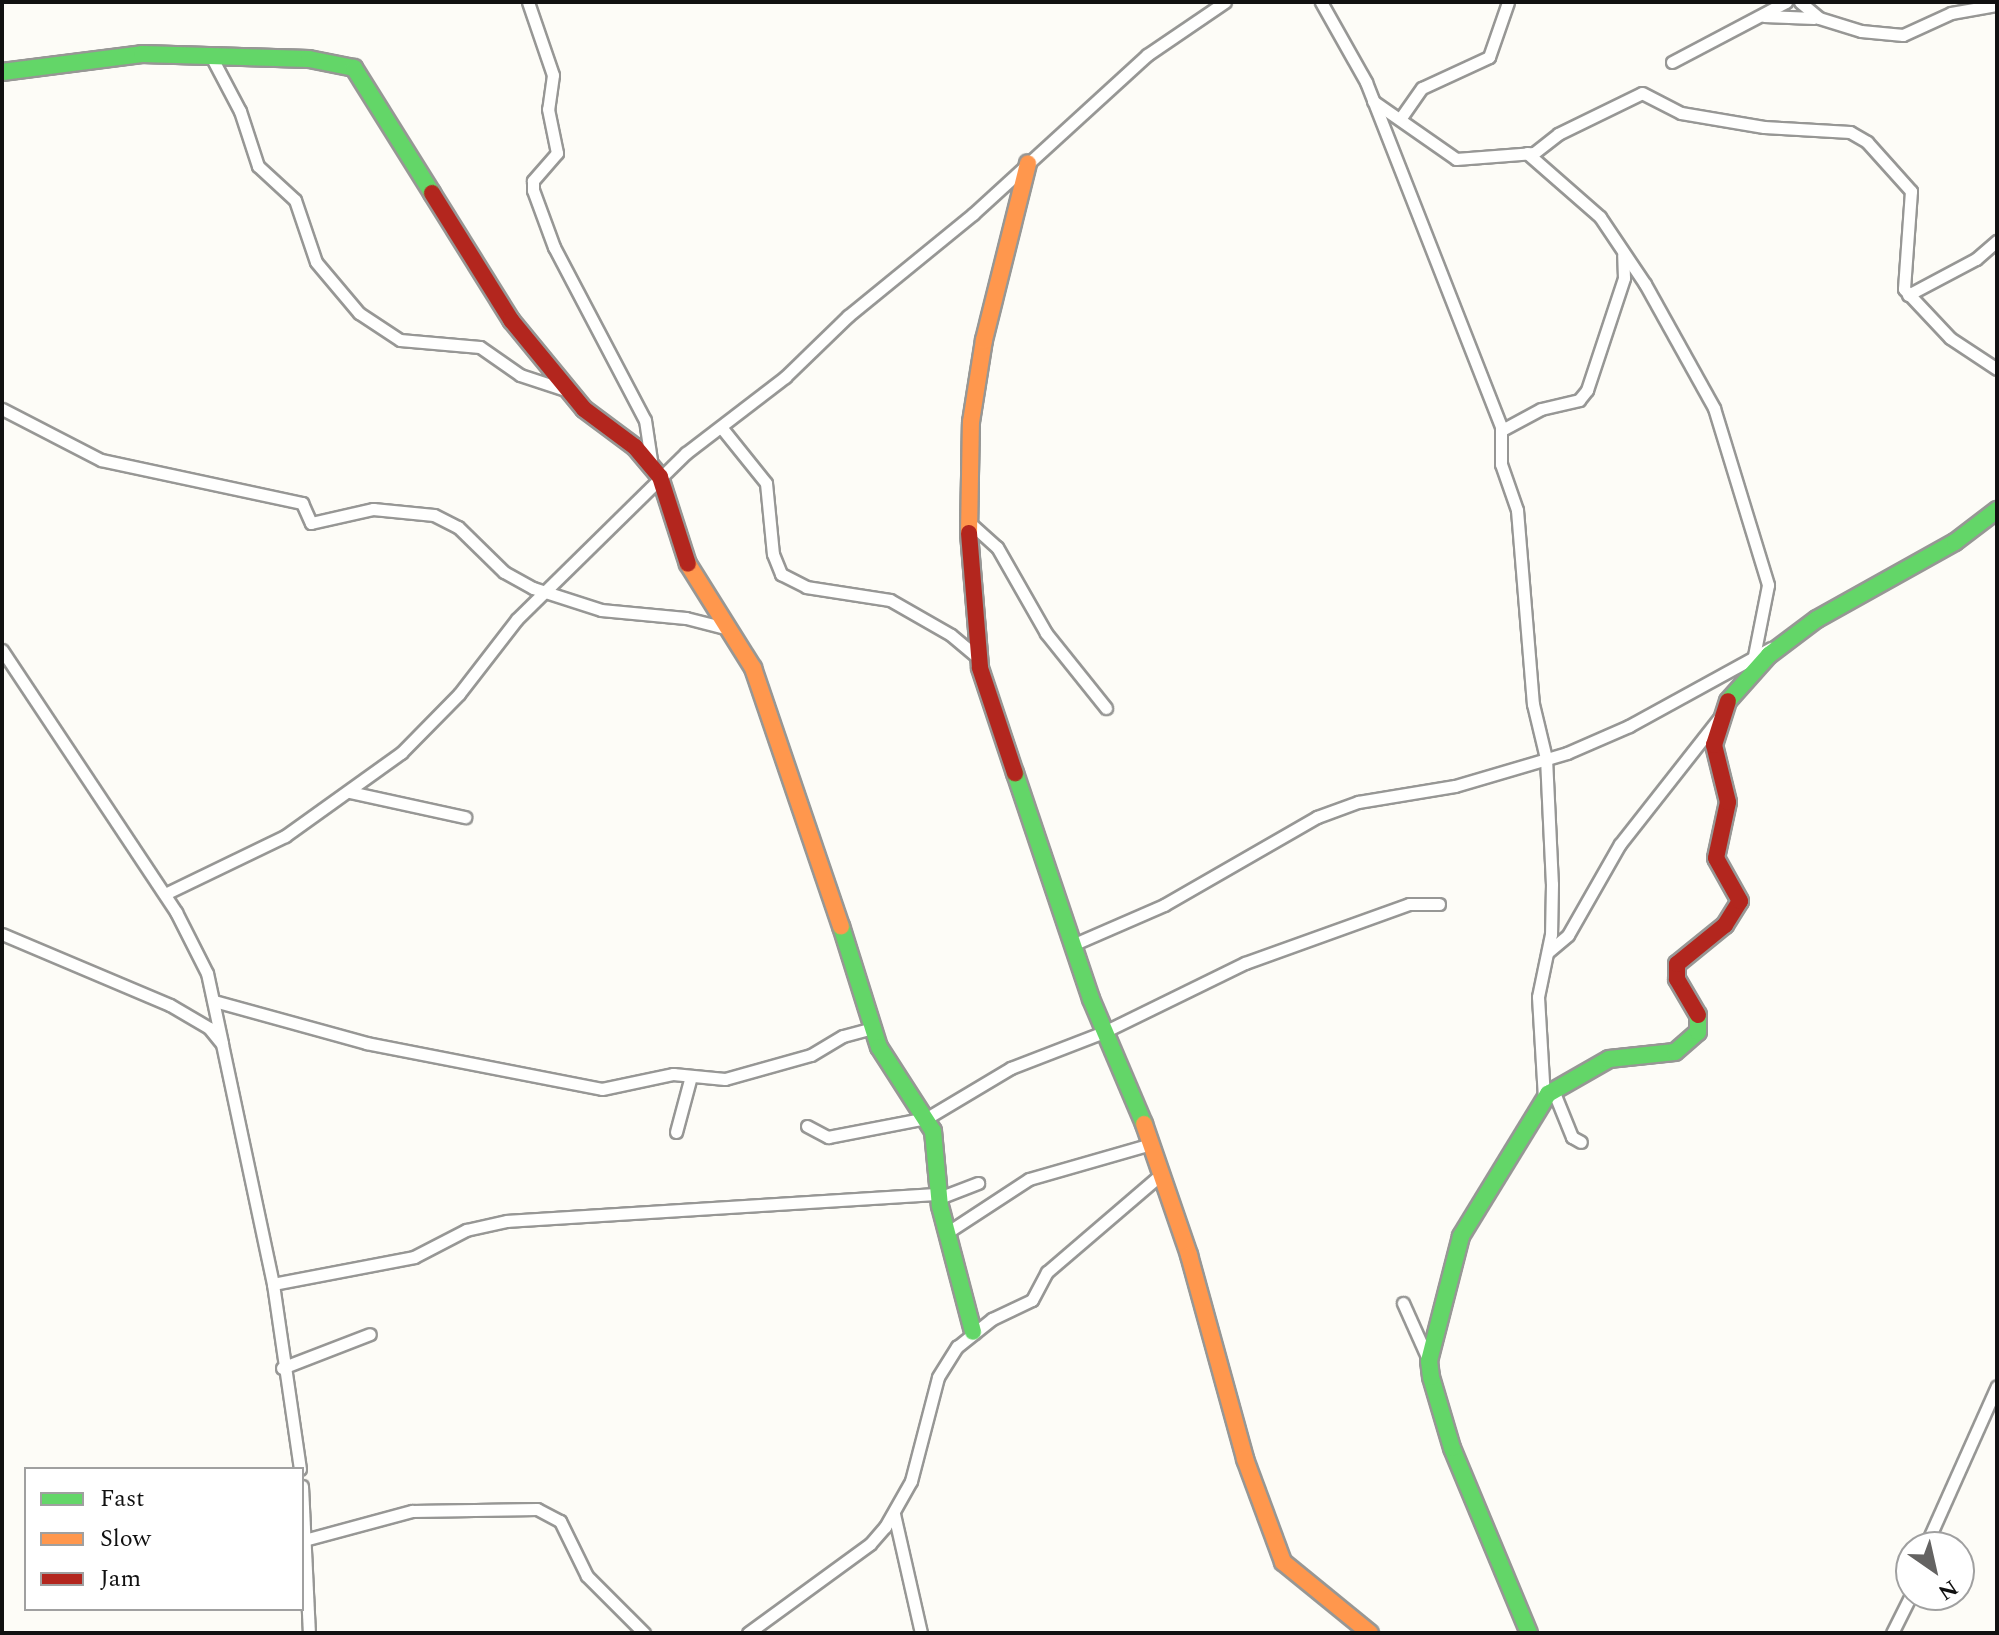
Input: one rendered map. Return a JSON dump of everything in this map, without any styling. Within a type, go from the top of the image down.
[{"type":"street","points":[[528,2],[553,75],[549,116],[557,153],[533,181],[533,190],[554,247],[645,420],[656,472],[680,551],[732,630],[765,695],[857,968],[872,1028],[886,1061],[927,1118],[935,1141],[939,1196],[973,1332]]},
{"type":"street","points":[[165,894],[256,852],[350,792],[426,731],[544,591],[656,472],[721,427],[1028,163],[1147,55],[1225,2]]},
{"type":"street","points":[[1321,2],[1373,100],[1502,430],[1501,464],[1521,539],[1533,704],[1546,758],[1552,884],[1548,952],[1538,997],[1549,1094],[1572,1137],[1581,1142]]},
{"type":"street","points":[[1400,119],[1422,88],[1489,57],[1508,2]]},
{"type":"street","points":[[1672,62],[1786,2]]},
{"type":"street","points":[[1800,2],[1819,18]]},
{"type":"street","points":[[1763,16],[1819,18],[1861,31],[1903,35],[1951,13],[1997,5]]},
{"type":"street","points":[[2,72],[142,54],[309,59],[354,68],[501,307],[569,392],[656,472]]},
{"type":"street","points":[[212,58],[240,111],[258,166],[295,200],[316,262],[359,313],[400,340],[480,347],[520,375],[569,392]]},
{"type":"street","points":[[1373,100],[1449,157],[1527,153],[1642,93],[1681,113],[1764,127],[1850,132],[1867,142],[1909,187],[1911,242],[1902,284],[1908,295],[1950,338],[1997,369]]},
{"type":"street","points":[[1527,153],[1589,203],[1623,250],[1714,408],[1746,504],[1768,585],[1754,656]]},
{"type":"street","points":[[1028,163],[975,387],[967,470],[978,658],[1072,945],[1151,1144],[1189,1255],[1245,1459],[1283,1562],[1370,1633]]},
{"type":"street","points":[[1908,295],[1976,259],[1997,241]]},
{"type":"street","points":[[1502,430],[1541,409],[1579,400],[1587,390],[1624,278],[1623,250]]},
{"type":"street","points":[[2,409],[101,460],[302,503],[311,523],[373,509],[434,515],[458,527],[504,572],[544,591],[601,610],[686,618],[732,630]]},
{"type":"street","points":[[721,427],[766,483],[773,554],[781,574],[806,587],[890,600],[951,635],[978,658]]},
{"type":"street","points":[[1548,952],[1568,935],[1620,844],[1769,655],[1858,593],[1955,542],[1997,510]]},
{"type":"street","points":[[970,523],[997,547],[1046,633],[1106,708]]},
{"type":"street","points":[[1072,945],[1164,905],[1254,850],[1339,808],[1455,786],[1546,758],[1629,726],[1796,635]]},
{"type":"street","points":[[2,650],[165,894],[201,958],[214,1001],[273,1284],[282,1368],[300,1467]]},
{"type":"street","points":[[1429,1361],[1461,1236],[1549,1094],[1609,1059],[1675,1052],[1698,1032],[1700,1019],[1677,979],[1677,964],[1725,925],[1740,901],[1716,858],[1728,812],[1714,745],[1720,717]]},
{"type":"street","points":[[350,792],[465,817]]},
{"type":"street","points":[[807,1126],[828,1137],[927,1118],[1011,1068],[1104,1032],[1245,963],[1406,905],[1439,904]]},
{"type":"street","points":[[2,934],[170,1005],[209,1028],[222,1044]]},
{"type":"street","points":[[214,1001],[366,1043],[520,1070],[591,1088],[691,1076],[725,1079],[811,1055],[843,1036],[872,1028]]},
{"type":"street","points":[[676,1132],[691,1076]]},
{"type":"street","points":[[948,1232],[1029,1179],[1151,1144]]},
{"type":"street","points":[[748,1633],[870,1544],[894,1514],[911,1481],[938,1377],[948,1357],[973,1332],[1032,1300],[1047,1272],[1160,1175]]},
{"type":"street","points":[[273,1284],[414,1257],[466,1230],[507,1221],[939,1196],[978,1183]]},
{"type":"street","points":[[1403,1303],[1429,1361],[1452,1448],[1529,1633]]},
{"type":"street","points":[[282,1368],[370,1334]]},
{"type":"street","points":[[1932,1531],[1997,1386]]},
{"type":"street","points":[[304,1504],[308,1539],[309,1633]]},
{"type":"street","points":[[308,1539],[412,1511],[537,1509],[560,1521],[587,1576],[644,1633]]},
{"type":"street","points":[[894,1514],[921,1633]]},
{"type":"street","points":[[1892,1633],[1903,1611]]},
{"type":"traffic: fast","points":[[2,72],[142,54],[309,59],[354,68],[432,193]]},
{"type":"traffic: fast","points":[[1728,701],[1769,655],[1817,619],[1955,542],[1997,510]]},
{"type":"traffic: fast","points":[[1015,773],[1091,999],[1144,1124]]},
{"type":"traffic: fast","points":[[841,926],[879,1047],[933,1131],[940,1206],[973,1332]]},
{"type":"traffic: fast","points":[[1529,1633],[1452,1448],[1431,1377],[1429,1361],[1461,1236],[1548,1094],[1609,1059],[1675,1052],[1698,1032],[1698,1015]]},
{"type":"traffic: slow","points":[[969,533],[971,422],[984,340],[1028,163]]},
{"type":"traffic: slow","points":[[688,564],[753,668],[841,926]]},
{"type":"traffic: slow","points":[[1144,1124],[1189,1255],[1245,1459],[1283,1562],[1370,1633]]},
{"type":"traffic: jam","points":[[432,193],[511,320],[584,409],[635,447],[660,477],[688,564]]},
{"type":"traffic: jam","points":[[969,533],[980,668],[1015,773]]},
{"type":"traffic: jam","points":[[1698,1015],[1677,979],[1677,964],[1725,925],[1740,901],[1716,858],[1728,802],[1714,745],[1728,701]]}]
